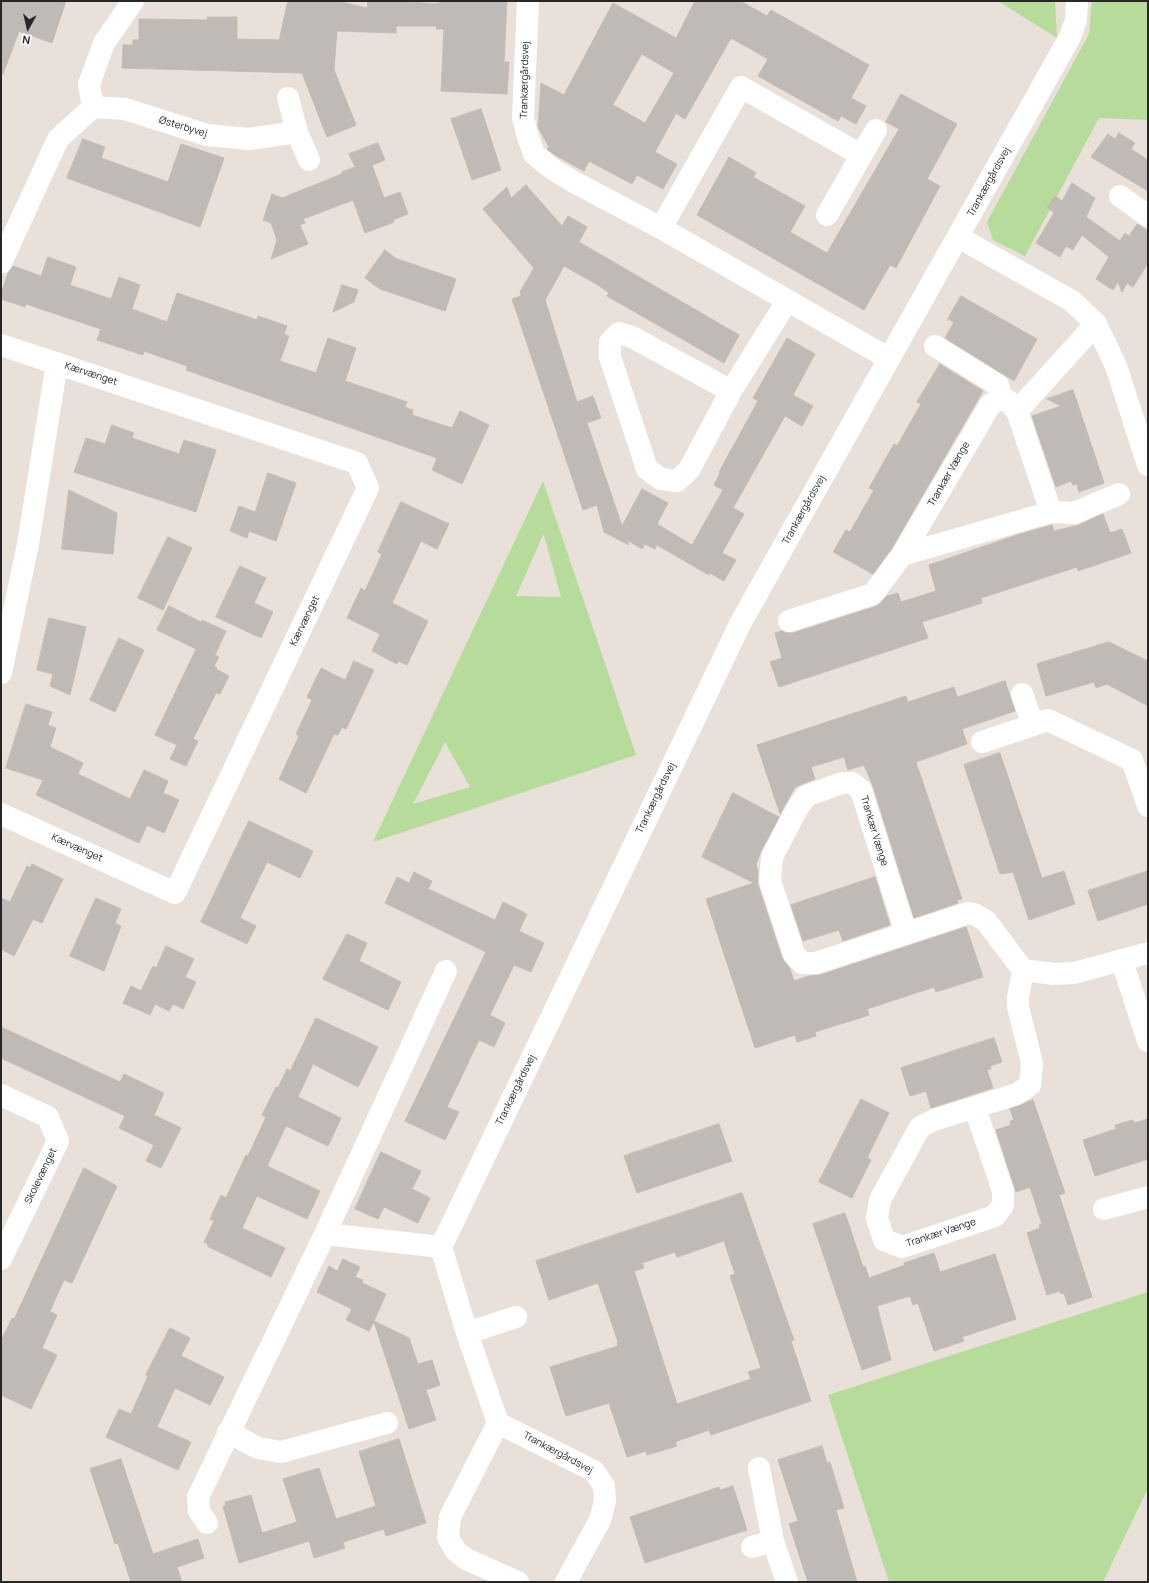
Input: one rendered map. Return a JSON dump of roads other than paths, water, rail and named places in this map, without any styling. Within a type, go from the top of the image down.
[{"type":"street","points":[[1,263],[58,139],[93,107],[89,84],[104,43],[132,1]]},
{"type":"street","name":"Trankærgårdsvej","points":[[528,1],[523,118],[534,154],[551,168],[572,181],[661,228],[888,358]]},
{"type":"street","name":"Trankærgårdsvej","points":[[441,1247],[741,622],[888,358],[958,237],[1070,37],[1076,20],[1077,1]]},
{"type":"street","points":[[661,228],[741,87],[861,155]]},
{"type":"street","points":[[288,98],[297,132],[309,160]]},
{"type":"street","name":"Østerbyvej","points":[[93,107],[125,109],[207,135],[249,139],[297,132]]},
{"type":"street","points":[[827,215],[876,130]]},
{"type":"street","points":[[1120,196],[1148,216]]},
{"type":"street","points":[[958,237],[1072,301],[1096,324],[1116,366],[1147,460]]},
{"type":"street","points":[[731,391],[632,336],[619,333],[610,342],[610,356],[647,469],[661,479],[677,481],[689,470],[731,391],[787,301]]},
{"type":"street","name":"Trankær Vænge","points":[[789,620],[873,594],[902,555],[990,405],[1009,405],[1096,324]]},
{"type":"street","name":"Kærvænget","points":[[1,345],[356,463],[368,488],[175,892],[1,814]]},
{"type":"street","points":[[934,346],[998,385],[1009,405],[1051,512]]},
{"type":"street","name":"Kærvænget","points":[[1,673],[28,544],[57,363]]},
{"type":"street","points":[[902,555],[1051,512],[1074,513],[1118,494]]},
{"type":"street","points":[[1022,694],[1033,725]]},
{"type":"street","points":[[982,742],[1048,720],[1132,760],[1148,806]]},
{"type":"street","name":"Trankær Vænge","points":[[906,933],[861,790],[852,783],[842,783],[806,796],[797,809],[772,857],[770,880],[794,954],[802,963],[816,963],[906,933],[960,914],[974,914],[986,921],[1023,970],[1018,998],[1018,1007],[1032,1063],[1030,1085],[1017,1094],[934,1120],[920,1127],[880,1200],[877,1218],[884,1240],[902,1247],[995,1216],[1003,1205],[1003,1191],[974,1108]]},
{"type":"street","points":[[1023,970],[1054,974],[1074,974],[1148,953]]},
{"type":"street","points":[[1122,961],[1148,1042]]},
{"type":"street","points":[[206,1523],[199,1511],[198,1496],[325,1234],[446,971]]},
{"type":"street","name":"Skolevænget","points":[[1,1095],[48,1117],[58,1141],[1,1259]]},
{"type":"street","points":[[1104,1209],[1148,1197]]},
{"type":"street","points":[[325,1234],[441,1247],[467,1333],[498,1422],[450,1517],[448,1538],[456,1551],[466,1559],[518,1582]]},
{"type":"street","points":[[467,1333],[516,1317]]},
{"type":"street","name":"Trankærgårdsvej","points":[[498,1422],[594,1471],[604,1486],[605,1501],[600,1520],[566,1582]]},
{"type":"street","points":[[228,1432],[258,1448],[281,1452],[387,1423]]},
{"type":"street","points":[[759,1468],[773,1541],[787,1582]]},
{"type":"street","points":[[752,1547],[773,1541]]}]
